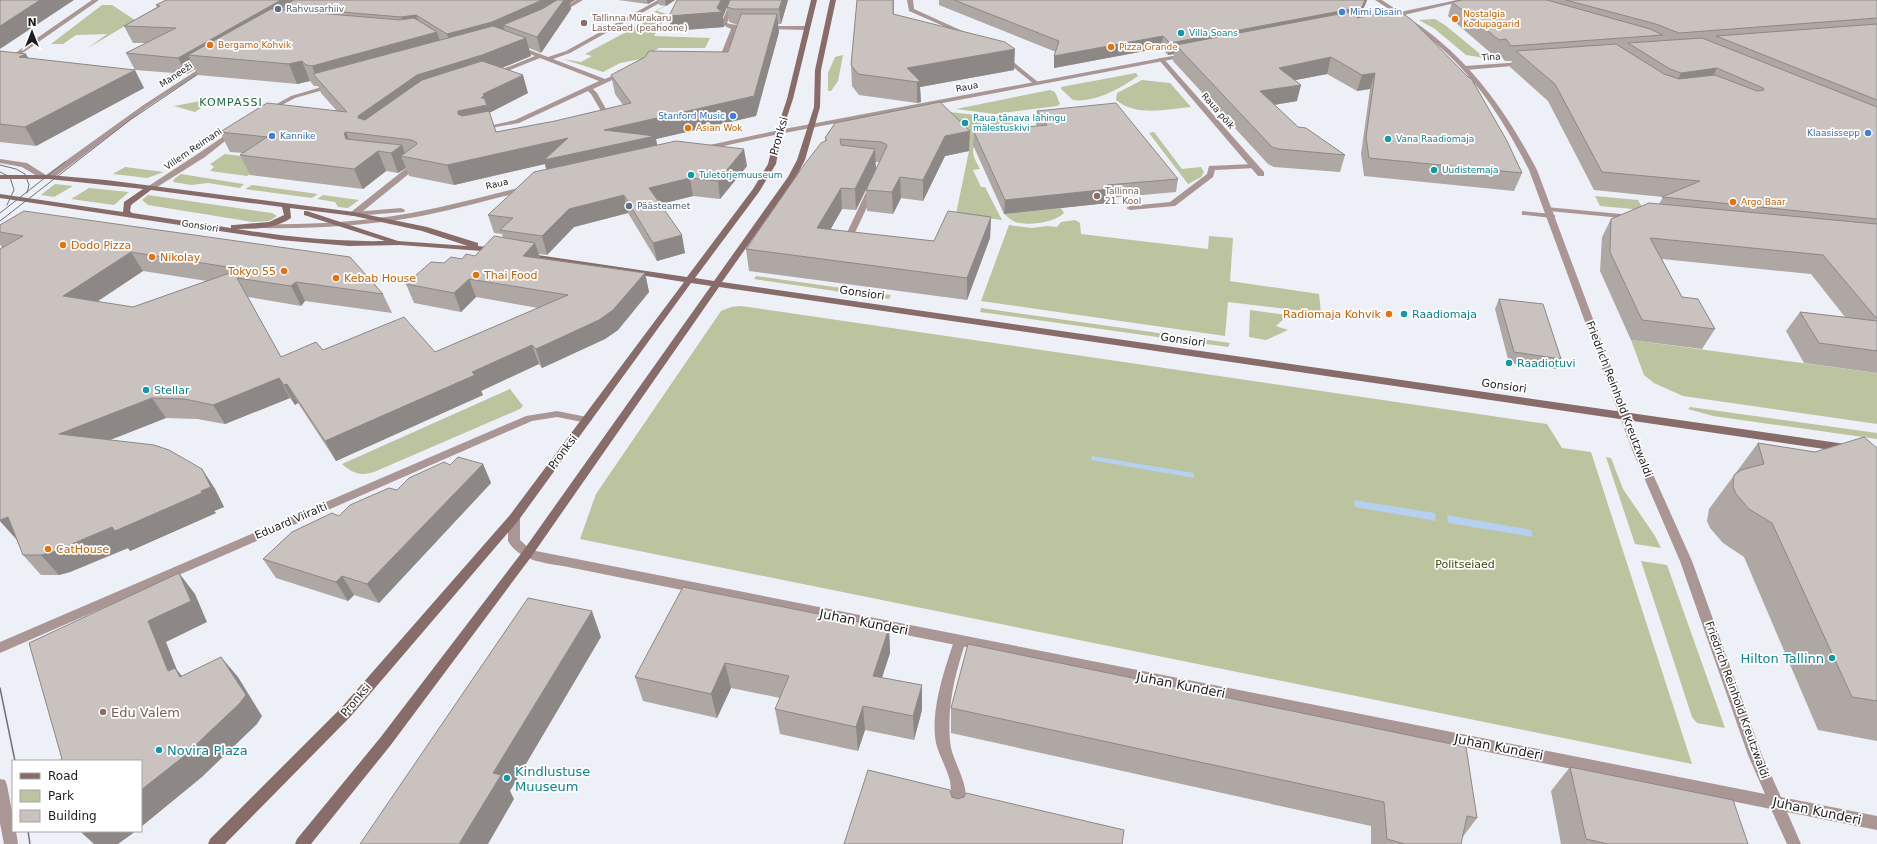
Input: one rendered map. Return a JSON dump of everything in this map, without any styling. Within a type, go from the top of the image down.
[{"type":"main road","name":"Pronksi","points":[[215,844],[346,712],[514,518],[756,190],[772,164],[778,132],[790,99],[814,0]]},
{"type":"main road","points":[[302,844],[385,742],[527,554],[792,177],[802,157],[817,107],[818,70],[833,0]]},
{"type":"main road","name":"Gonsiori","points":[[0,176],[47,177],[151,187],[354,214],[384,219],[448,235],[486,249]]},
{"type":"main road","points":[[130,216],[126,211],[127,204],[151,187]]},
{"type":"main road","name":"Gonsiori","points":[[0,196],[304,240],[374,245],[400,243],[486,249],[1853,449]]},
{"type":"main road","points":[[213,228],[261,226],[282,221],[288,216],[286,206]]},
{"type":"main road","name":"Gonsiori","points":[[286,206],[400,243]]},
{"type":"street","points":[[0,58],[12,58],[96,0]]},
{"type":"street","points":[[555,14],[580,0]]},
{"type":"street","points":[[547,59],[568,52],[662,0]]},
{"type":"street","points":[[734,0],[724,24],[734,28],[807,28]]},
{"type":"street","points":[[910,0],[911,10],[973,37]]},
{"type":"street","name":"Friedrich Reinhold Kreutzwaldi","points":[[1378,0],[1400,13],[1434,40],[1465,68],[1483,87],[1500,109],[1526,153],[1551,212],[1560,245],[1624,415],[1686,561],[1755,755],[1794,844]]},
{"type":"street","points":[[1383,17],[1465,0]]},
{"type":"street","points":[[709,59],[724,55],[734,28]]},
{"type":"street","points":[[510,44],[605,81]]},
{"type":"street","name":"Raua","points":[[697,150],[778,132],[811,127],[1198,52]]},
{"type":"street","points":[[1001,54],[1036,83]]},
{"type":"street","points":[[490,76],[540,56]]},
{"type":"street","name":"Raua põik","points":[[1161,60],[1261,174]]},
{"type":"street","name":"Maneeži","points":[[47,177],[144,107],[215,61]]},
{"type":"street","name":"Tina","points":[[1465,68],[1528,64]]},
{"type":"street","points":[[475,130],[503,128],[588,88],[627,72]]},
{"type":"street","points":[[261,114],[293,97],[340,84]]},
{"type":"street","points":[[588,88],[594,93],[607,116],[604,122],[596,127]]},
{"type":"street","name":"Villem Reimani","points":[[151,187],[202,155],[241,127]]},
{"type":"street","points":[[802,157],[813,158]]},
{"type":"street","points":[[0,161],[24,165],[47,177]]},
{"type":"street","points":[[354,214],[419,163],[403,161]]},
{"type":"street","points":[[1130,208],[1172,204],[1210,175],[1212,168],[1253,166]]},
{"type":"street","points":[[862,243],[847,241],[876,179]]},
{"type":"street","name":"Raua","points":[[354,214],[410,209],[475,199],[536,186]]},
{"type":"street","name":"Raua","points":[[261,226],[342,225],[434,211],[475,199]]},
{"type":"street","points":[[1525,213],[1551,212],[1639,218]]},
{"type":"street","name":"Eduard Viiralti","points":[[0,648],[530,418],[557,414],[587,420]]},
{"type":"street","points":[[514,518],[514,541],[527,554]]},
{"type":"street","name":"Juhan Kunderi","points":[[527,554],[1877,823]]},
{"type":"street","points":[[958,808],[957,782],[942,744],[942,712],[951,668],[960,641]]},
{"type":"street","points":[[0,785],[11,844]]},
{"type":"green space","points":[[675,0],[657,11],[667,14],[654,36],[710,38],[705,48],[659,48],[641,59],[620,63],[603,72],[563,59],[581,62],[592,56],[585,54],[660,14],[654,12]]},
{"type":"green space","points":[[102,5],[112,5],[135,20],[88,48],[107,34],[76,35],[63,44],[51,44]]},
{"type":"green space","points":[[1435,19],[1445,25],[1485,58],[1466,55],[1435,29],[1419,20]]},
{"type":"green space","points":[[843,55],[838,81],[831,91],[828,91],[828,73],[835,57]]},
{"type":"green space","points":[[1136,73],[1138,76],[1124,85],[1107,94],[1090,99],[1073,100],[1061,89],[1061,87]]},
{"type":"green space","points":[[1142,80],[1170,83],[1191,107],[1152,111],[1133,109],[1116,100],[1117,93]]},
{"type":"green space","points":[[1050,90],[1055,92],[1060,104],[1057,106],[995,114],[956,109]]},
{"type":"green space","points":[[217,98],[195,112],[174,106]]},
{"type":"green space","points":[[940,111],[1004,118],[1016,125],[1018,131],[975,144],[973,151],[974,157],[980,169],[973,170],[981,187],[985,187],[1002,220],[956,214],[969,151],[940,122]]},
{"type":"green space","points":[[1154,132],[1182,169],[1201,167],[1204,172],[1201,177],[1188,184],[1149,133]]},
{"type":"green space","points":[[225,154],[272,160],[247,176],[210,171],[214,167],[210,164]]},
{"type":"green space","points":[[125,167],[164,172],[147,178],[113,174]]},
{"type":"green space","points":[[181,174],[244,184],[240,188],[208,183],[191,185],[173,182],[174,179]]},
{"type":"green space","points":[[55,184],[73,186],[54,197],[41,195]]},
{"type":"green space","points":[[252,185],[318,194],[312,198],[245,189]]},
{"type":"green space","points":[[89,188],[129,192],[114,205],[71,199]]},
{"type":"green space","points":[[148,195],[272,213],[277,216],[269,221],[253,222],[148,205],[142,200]]},
{"type":"green space","points":[[323,195],[359,200],[348,208],[338,207],[335,202],[317,199]]},
{"type":"green space","points":[[1595,196],[1638,200],[1644,210],[1600,206]]},
{"type":"green space","points":[[1061,208],[1064,213],[1060,216],[1048,221],[1034,224],[1015,222],[1004,214]]},
{"type":"green space","points":[[1075,220],[1080,223],[1081,234],[1208,249],[1209,236],[1233,238],[1230,281],[1319,294],[1321,313],[1228,302],[1225,336],[981,301],[1009,225],[1032,228],[1047,226],[1057,227],[1061,222]]},
{"type":"green space","points":[[756,276],[891,295],[889,299],[754,279]]},
{"type":"green space","name":"Politseiaed","points":[[741,306],[1547,424],[1562,448],[1591,452],[1692,764],[580,539],[596,494],[721,311],[731,307]]},
{"type":"green space","points":[[981,308],[1230,343],[1228,347],[980,312]]},
{"type":"green space","points":[[1250,310],[1288,315],[1276,326],[1288,330],[1266,340],[1249,337]]},
{"type":"green space","points":[[1631,340],[1877,373],[1877,424],[1683,396],[1654,383],[1644,375]]},
{"type":"green space","points":[[510,389],[523,406],[520,409],[374,472],[365,474],[357,473],[342,464]]},
{"type":"green space","points":[[1690,407],[1877,433],[1877,439],[1713,416],[1688,409]]},
{"type":"green space","points":[[1606,457],[1611,458],[1623,489],[1655,536],[1661,548],[1635,544]]},
{"type":"green space","points":[[1641,561],[1667,565],[1725,728],[1697,723],[1692,717]]},
{"type":"water","points":[[1092,456],[1194,473],[1194,478],[1091,460]]},
{"type":"water","points":[[1354,500],[1435,513],[1436,521],[1355,507]]},
{"type":"water","points":[[1447,515],[1531,530],[1533,537],[1448,523]]},
{"type":"building","points":[[0,0],[40,0],[0,26]]},
{"type":"building","points":[[166,0],[281,0],[178,58],[126,53],[176,28],[124,26],[160,6],[156,5]]},
{"type":"building","points":[[294,0],[542,0],[492,22],[447,34],[416,15],[401,17],[282,7]]},
{"type":"building","points":[[557,0],[564,0],[537,37],[503,25],[542,9]]},
{"type":"building","points":[[677,0],[721,0],[717,8],[722,12],[669,16]]},
{"type":"building","points":[[730,0],[782,0],[779,9],[733,9],[727,7]]},
{"type":"building","points":[[857,0],[893,0],[893,14],[1005,42],[1015,49],[907,68],[920,81],[917,82],[858,74],[851,65]]},
{"type":"building","points":[[954,0],[1365,0],[1362,7],[1170,43],[1163,36],[1054,56],[1059,41]]},
{"type":"building","points":[[1462,0],[1547,0],[1650,29],[1663,35],[1511,46],[1506,39],[1499,40],[1452,2]]},
{"type":"building","points":[[1566,0],[1877,0],[1877,18],[1679,33],[1656,24]]},
{"type":"building","points":[[271,9],[400,20],[414,18],[437,32],[312,66],[306,65],[302,61],[289,64],[188,55]]},
{"type":"building","points":[[1360,10],[1357,18],[1395,10],[1402,13],[1412,20],[1468,77],[1471,78],[1507,141],[1522,173],[1369,158],[1366,137],[1375,73],[1362,75],[1331,57],[1279,68],[1301,85],[1260,91],[1298,127],[1306,128],[1345,155],[1279,149],[1272,147],[1176,45]]},
{"type":"building","points":[[741,14],[777,14],[754,96],[604,130],[655,136],[544,160],[568,138],[447,165],[401,156],[417,144],[412,140],[346,132],[344,133],[346,139],[402,145],[391,153],[378,151],[354,169],[240,155],[267,137],[220,132],[267,103],[347,112],[313,74],[493,26],[526,38],[482,55],[417,75],[358,116],[358,118],[365,120],[422,80],[482,61],[523,75],[483,94],[484,96],[481,98],[484,98],[487,105],[458,111],[458,114],[462,116],[489,111],[496,132],[555,121],[631,103],[611,75],[645,57],[649,51],[728,52]]},
{"type":"building","points":[[1877,24],[1877,100],[1716,36]]},
{"type":"building","points":[[1702,38],[1877,107],[1877,219],[1662,197],[1700,181],[1602,172],[1555,84],[1516,51],[1616,44],[1664,74],[1679,79],[1715,75],[1757,91],[1764,90],[1763,88],[1717,68],[1681,73],[1670,69],[1628,43]]},
{"type":"building","points":[[0,51],[26,54],[19,57],[135,70],[25,127],[0,124]]},
{"type":"building","points":[[940,102],[970,131],[945,136],[923,180],[900,177],[892,192],[866,190],[887,146],[886,144],[881,142],[840,139],[841,145],[875,149],[855,189],[841,188],[817,228],[934,241],[948,211],[991,217],[967,278],[746,249],[804,165],[821,143],[827,140],[825,138],[835,123]]},
{"type":"building","points":[[1116,103],[1178,179],[1107,185],[1110,189],[1005,200],[974,132],[1047,125],[1037,111]]},
{"type":"building","points":[[676,141],[744,149],[718,181],[690,178],[649,188],[682,235],[653,243],[624,195],[569,209],[542,236],[500,230],[513,218],[488,215],[534,172]]},
{"type":"building","points":[[1649,203],[1877,224],[1877,319],[1823,255],[1650,238],[1682,297],[1698,299],[1715,329],[1642,320],[1610,252],[1611,219]]},
{"type":"building","points":[[24,211],[350,257],[383,294],[296,282],[291,286],[237,278],[281,357],[316,342],[323,350],[404,317],[435,352],[568,295],[469,279],[454,293],[406,284],[431,262],[444,263],[451,257],[462,259],[466,254],[475,256],[494,236],[535,243],[523,256],[645,273],[613,310],[599,320],[536,349],[532,345],[472,372],[475,375],[325,441],[287,384],[284,385],[279,378],[213,405],[185,399],[152,398],[59,434],[154,445],[169,450],[202,469],[211,487],[201,491],[202,493],[115,531],[112,527],[53,552],[41,555],[23,555],[8,517],[0,520],[0,249],[23,236],[0,232],[0,225]],"holes":[[[131,252],[241,269],[133,307],[63,296]]]},
{"type":"building","points":[[1499,299],[1543,304],[1561,359],[1514,352]]},
{"type":"building","points":[[1800,312],[1877,321],[1877,351],[1819,343]]},
{"type":"building","points":[[1864,437],[1877,448],[1877,701],[1852,697],[1772,523],[1749,509],[1736,494],[1733,487],[1734,475],[1741,470],[1764,464],[1758,443],[1815,452]]},
{"type":"building","points":[[458,457],[483,464],[367,584],[342,576],[336,582],[263,559],[292,532],[332,513],[339,516],[350,505],[389,488],[397,490],[409,478],[444,462],[450,465]]},
{"type":"building","points":[[179,573],[191,601],[148,621],[168,671],[175,668],[180,677],[221,657],[246,695],[240,703],[183,757],[142,789],[142,760],[60,760],[62,759],[29,643]]},
{"type":"building","points":[[683,587],[889,628],[873,676],[922,685],[913,716],[863,706],[856,727],[775,709],[789,676],[725,663],[711,694],[635,677]]},
{"type":"building","points":[[528,598],[592,611],[493,773],[501,775],[459,844],[360,844]]},
{"type":"building","points":[[968,644],[1466,747],[1477,818],[1467,816],[1461,844],[1405,844],[1387,839],[1384,802],[951,708]]},
{"type":"building","points":[[1570,767],[1733,800],[1748,844],[1608,844],[1586,839]]},
{"type":"building","points":[[868,770],[950,790],[952,797],[958,799],[964,797],[966,793],[1124,830],[1122,844],[844,844]]},
{"type":"tram line","points":[[0,221],[130,120],[207,68]]},
{"type":"tram line","points":[[27,192],[65,162]]},
{"type":"tram line","points":[[0,165],[16,169],[25,174],[29,185],[27,192]]},
{"type":"tram line","points":[[0,172],[10,177],[14,190],[7,205]]},
{"type":"tram line","points":[[0,213],[27,192]]},
{"type":"tram line","points":[[0,688],[15,760]]},
{"type":"tram line","points":[[28,832],[30,844]]},
{"type":"place","name":"Rahvusarhiiv","points":[[278,9]]},
{"type":"place","name":"Mimi Disain","points":[[1342,12]]},
{"type":"place","name":"Nostalgia Kodupagarid","points":[[1455,19]]},
{"type":"place","name":"Tallinna Mürakaru Lasteaed (peahoone)","points":[[584,23]]},
{"type":"place","name":"Villa Soans","points":[[1181,33]]},
{"type":"place","name":"Bergamo Kohvik","points":[[210,45]]},
{"type":"place","name":"Pizza Grande","points":[[1111,47]]},
{"type":"place","name":"Stanford Music","points":[[733,116]]},
{"type":"place","name":"Raua tänava lahingu mälestuskivi","points":[[965,123]]},
{"type":"place","name":"Asian Wok","points":[[688,128]]},
{"type":"place","name":"Klaasissepp","points":[[1868,133]]},
{"type":"place","name":"Kannike","points":[[272,136]]},
{"type":"place","name":"Vana Raadiomaja","points":[[1388,139]]},
{"type":"place","name":"Uudistemaja","points":[[1434,170]]},
{"type":"place","name":"Tuletõrjemuuseum","points":[[691,175]]},
{"type":"place","name":"Tallinna 21. Kool","points":[[1097,196]]},
{"type":"place","name":"Argo Baar","points":[[1733,202]]},
{"type":"place","name":"Päästeamet","points":[[629,206]]},
{"type":"place","name":"Dodo Pizza","points":[[63,245]]},
{"type":"place","name":"Nikolay","points":[[152,257]]},
{"type":"place","name":"Tokyo 55","points":[[284,271]]},
{"type":"place","name":"Thai Food","points":[[476,275]]},
{"type":"place","name":"Kebab House","points":[[336,278]]},
{"type":"place","name":"Radiomaja Kohvik","points":[[1389,314]]},
{"type":"place","name":"Raadiomaja","points":[[1404,314]]},
{"type":"place","name":"Raadiotuvi","points":[[1509,363]]},
{"type":"place","name":"Stellar","points":[[146,390]]},
{"type":"place","name":"CatHouse","points":[[48,549]]},
{"type":"place","name":"Hilton Tallinn","points":[[1832,658]]},
{"type":"place","name":"Edu Valem","points":[[103,712]]},
{"type":"place","name":"Novira Plaza","points":[[159,750]]},
{"type":"place","name":"Kindlustuse Muuseum","points":[[507,778]]},
{"type":"district","name":"KOMPASSI","points":[[231,102]]}]
